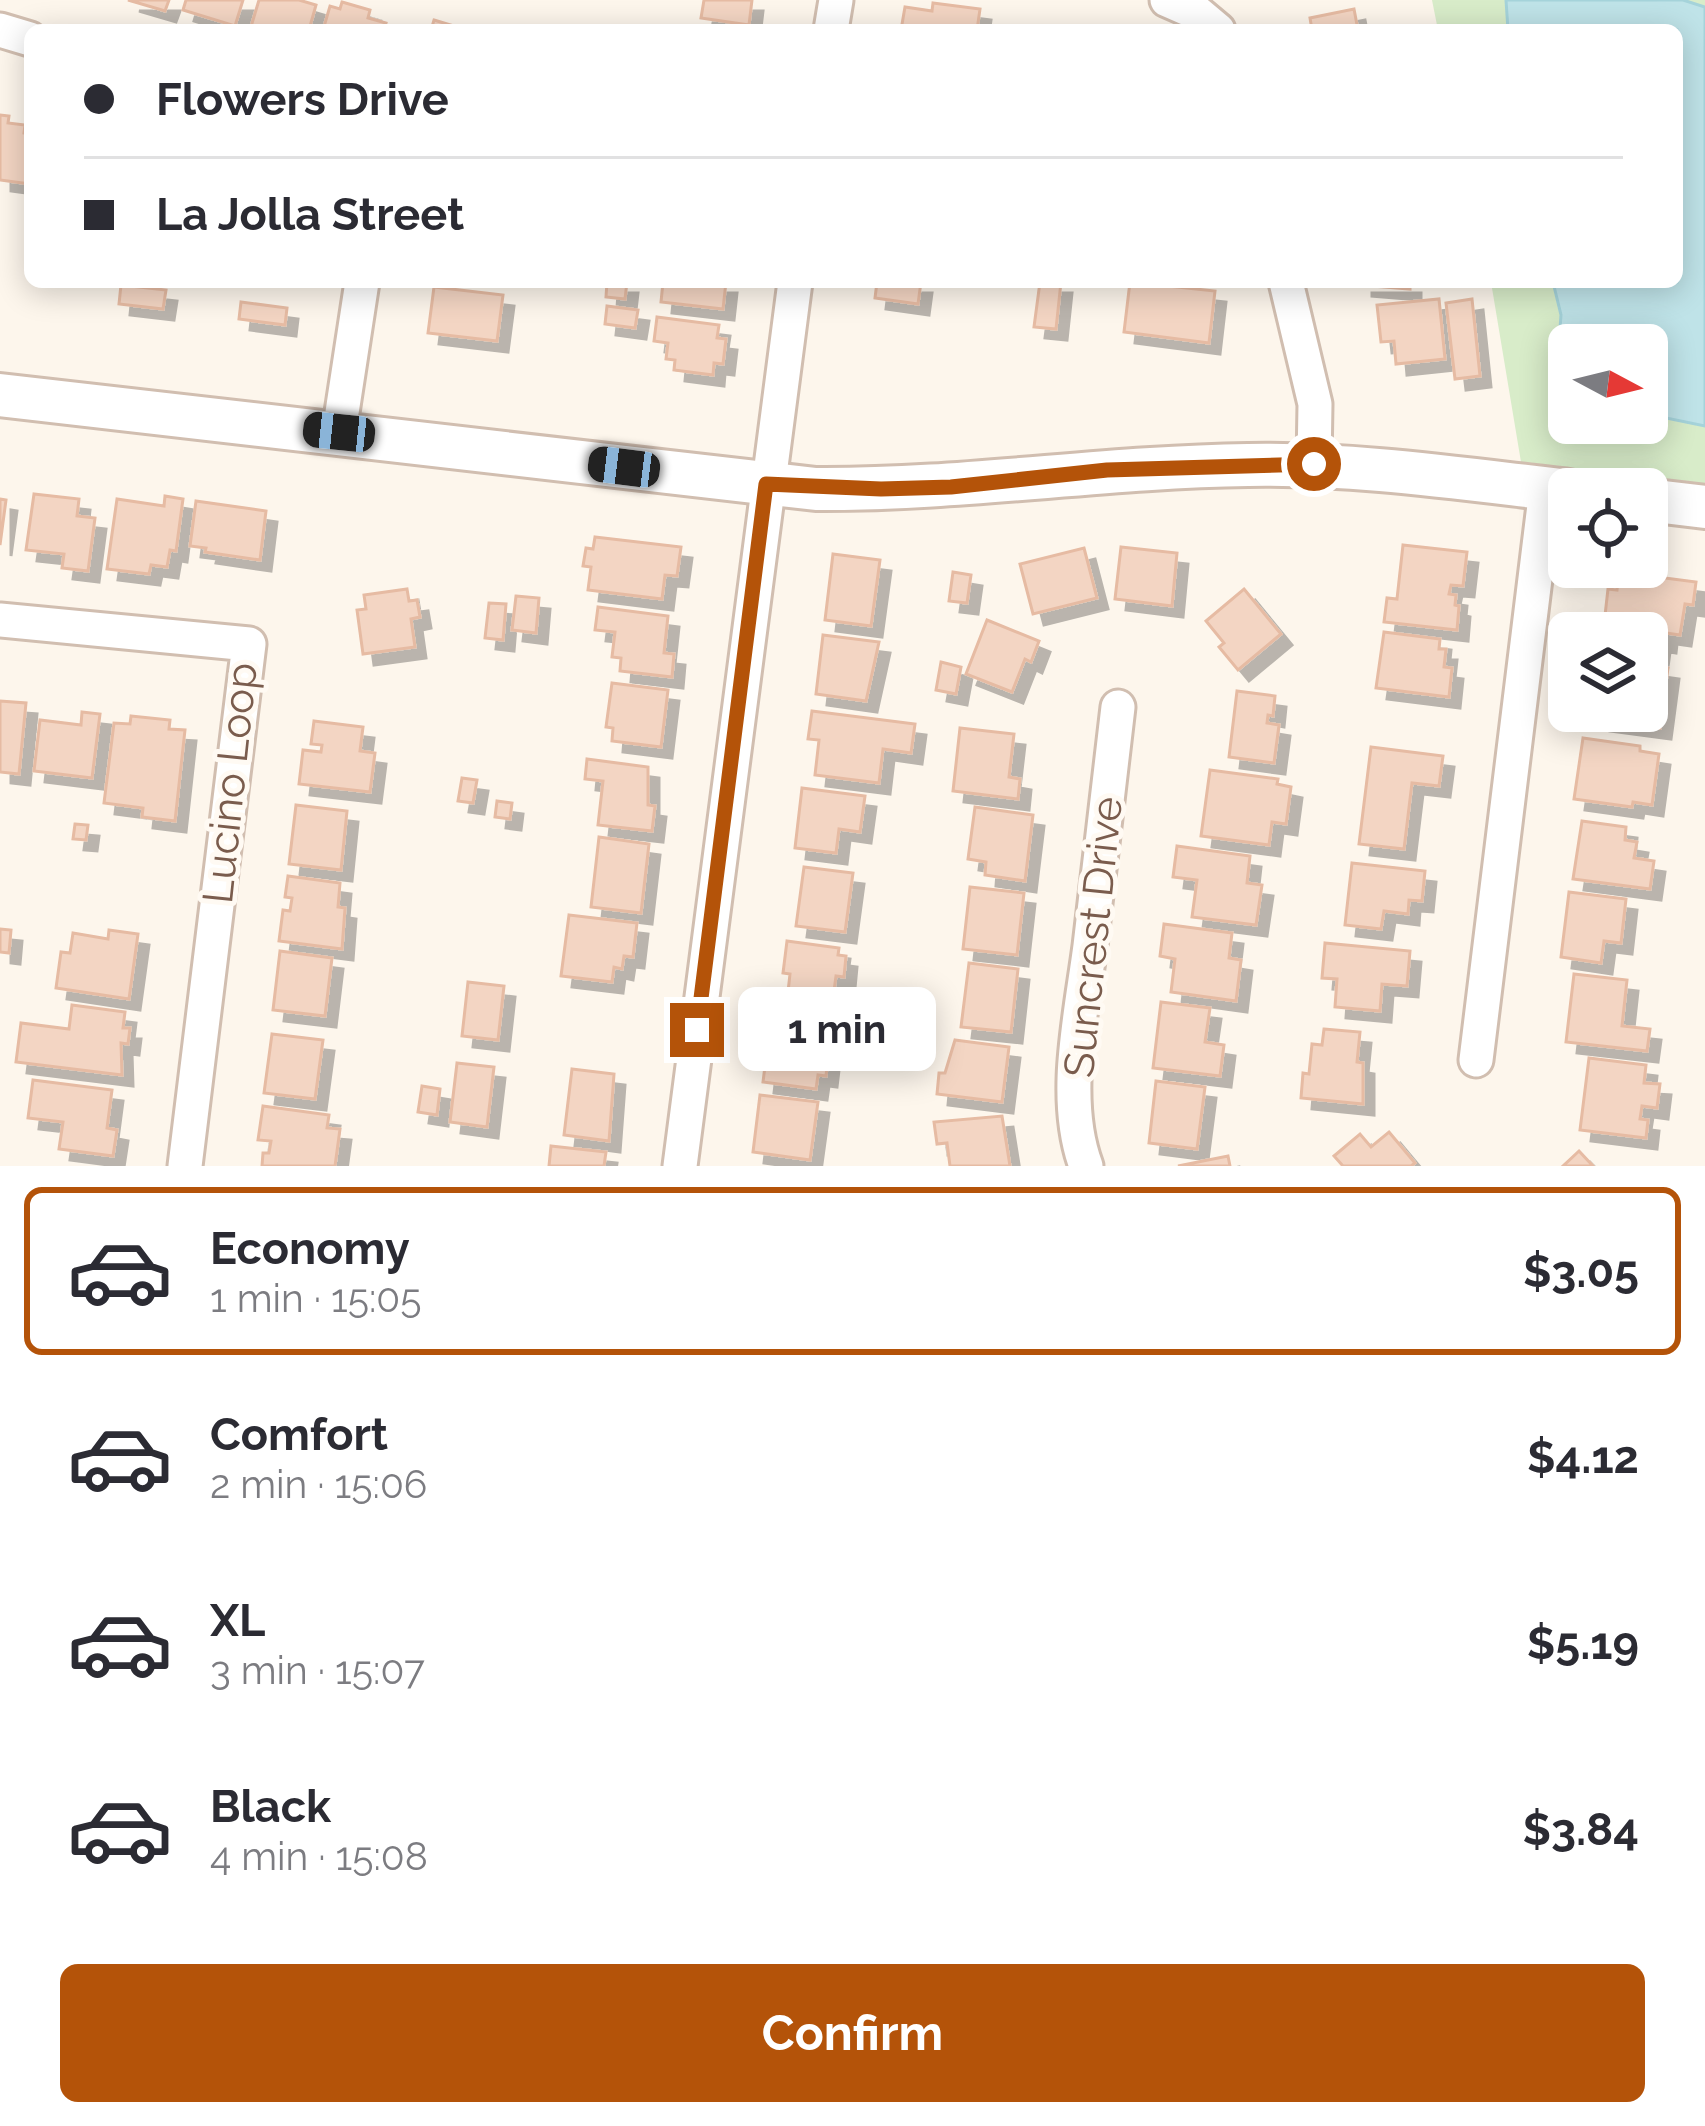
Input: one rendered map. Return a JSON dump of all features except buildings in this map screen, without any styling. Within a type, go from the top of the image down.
[{"type":"street","points":[[1167,0],[1211,24]]},
{"type":"street","points":[[339,432],[361,288]]},
{"type":"street","points":[[680,1166],[794,288]]},
{"type":"street","points":[[1287,288],[1315,404],[1314,464]]},
{"type":"street","points":[[0,395],[766,484],[951,487],[1107,470],[1314,464],[1548,489]]},
{"type":"street","points":[[1668,503],[1705,507]]},
{"type":"street","points":[[1476,1060],[1548,560]]},
{"type":"street","name":"Lucino Loop","points":[[0,620],[249,644],[184,1166]]},
{"type":"street","name":"Suncrest Drive","points":[[1086,1166],[1078,1144],[1075,1100],[1078,1039],[1118,707]]},
{"type":"green space","points":[[1432,0],[1705,0],[1705,487],[1668,482],[1668,468],[1565,468],[1521,462],[1492,288],[1683,288],[1683,24],[1437,24]]},
{"type":"water","points":[[1506,0],[1683,0],[1705,7],[1705,426],[1668,418],[1668,324],[1560,324],[1554,288],[1683,288],[1683,24],[1508,24]]},
{"type":"route","points":[[697,1030],[766,484],[816,489],[951,487],[1107,470],[1314,464]]}]
